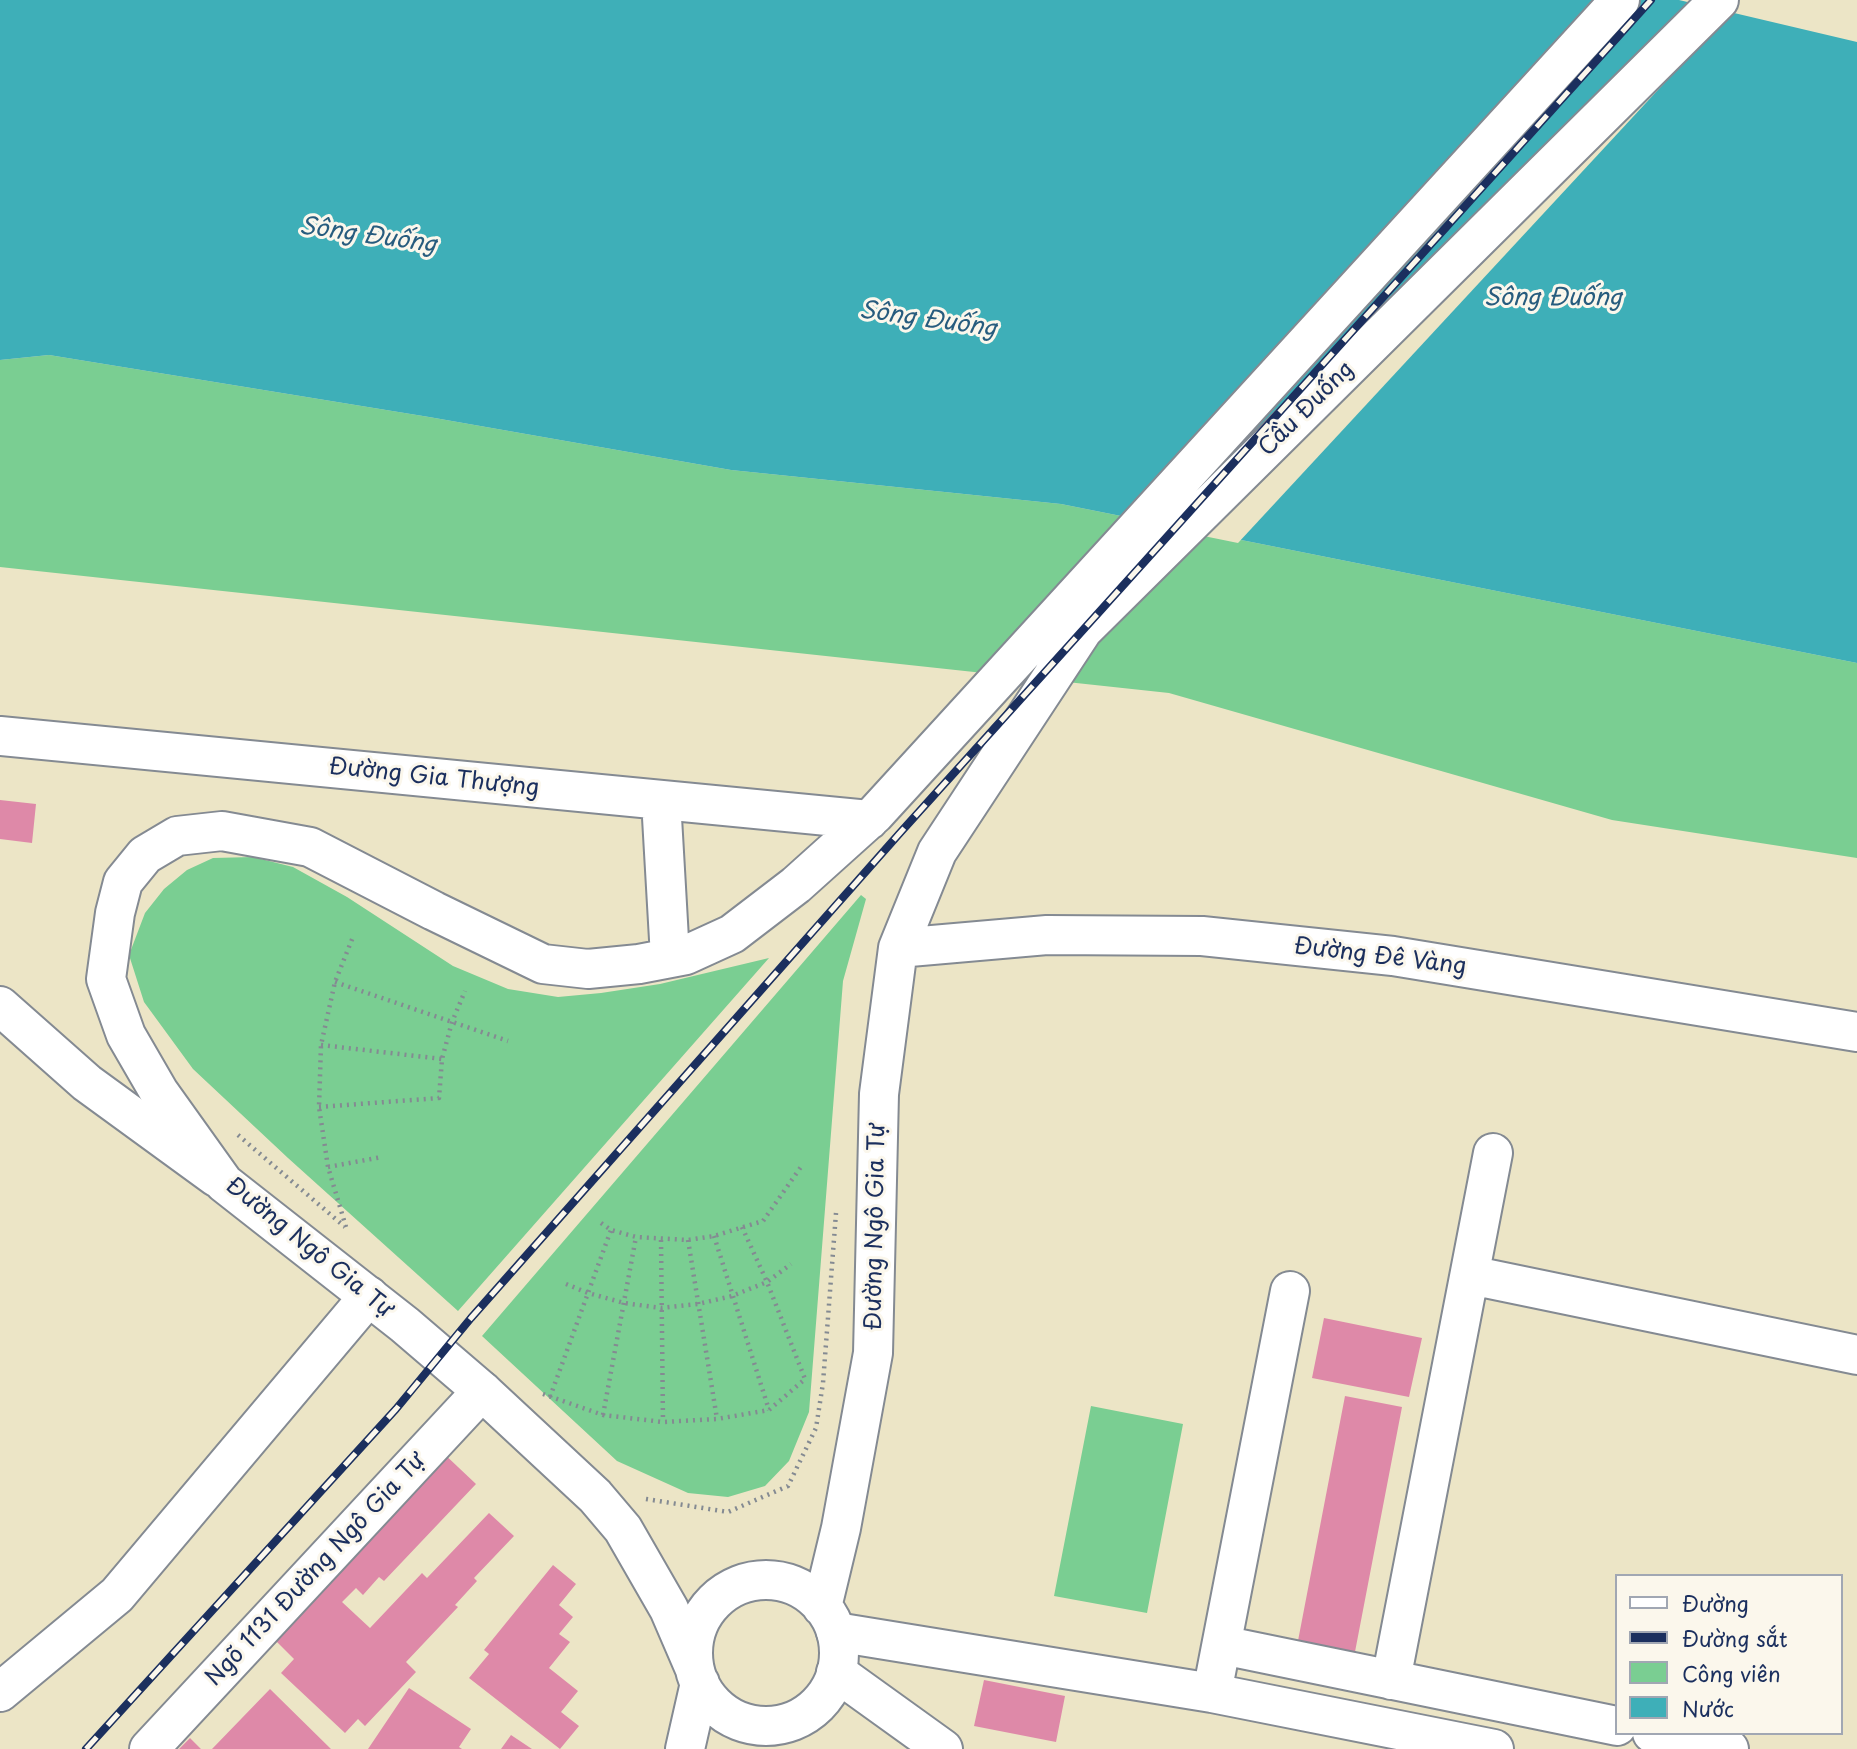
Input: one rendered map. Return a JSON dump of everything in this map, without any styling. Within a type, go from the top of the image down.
[{"type":"main road","name":"Cầu Đuống","points":[[872,817],[1620,0]]},
{"type":"main road","name":"Cầu Đuống","points":[[937,852],[1083,630],[1719,0]]},
{"type":"main road","name":"Đường Gia Thượng","points":[[0,736],[661,800],[872,817]]},
{"type":"main road","points":[[661,800],[670,957]]},
{"type":"main road","name":"Đường Ngô Gia Tự","points":[[697,1675],[669,1609],[622,1530],[595,1496],[482,1391],[369,1296],[224,1183],[159,1093],[125,1035],[106,979],[115,913],[123,882],[145,855],[177,836],[222,831],[310,847],[543,964],[587,968],[639,964],[686,954],[732,934],[796,885],[872,817]]},
{"type":"main road","name":"Đường Ngô Gia Tự","points":[[829,1620],[841,1528],[873,1353],[879,1094],[898,948],[937,852]]},
{"type":"main road","name":"Đường Đê Vàng","points":[[898,948],[1047,935],[1202,936],[1393,956],[1857,1032]]},
{"type":"main road","points":[[0,1006],[87,1083],[224,1183]]},
{"type":"main road","points":[[1391,1680],[1493,1153]]},
{"type":"main road","points":[[1470,1275],[1857,1355]]},
{"type":"main road","points":[[1212,1693],[1290,1292]]},
{"type":"main road","points":[[0,1692],[117,1595],[369,1296]]},
{"type":"main road","name":"Ngõ 1131 Đường Ngô Gia Tự","points":[[149,1749],[482,1391]]},
{"type":"main road","points":[[756,1581],[786,1583],[811,1596],[829,1620],[839,1662],[836,1672],[830,1689],[810,1711],[784,1724],[750,1724],[734,1718],[708,1698],[697,1675],[693,1650],[696,1634],[702,1618],[712,1604],[740,1585],[756,1581]]},
{"type":"main road","points":[[829,1620],[1494,1749]]},
{"type":"main road","points":[[1222,1645],[1616,1726]]},
{"type":"main road","points":[[836,1672],[943,1749]]},
{"type":"main road","points":[[685,1749],[697,1675]]},
{"type":"main road","points":[[797,1749],[810,1711]]},
{"type":"main road","points":[[1662,1735],[1729,1749]]},
{"type":"path","points":[[230,1128],[346,1228],[328,1167],[319,1107],[321,1045],[335,982],[353,937]]},
{"type":"path","points":[[335,982],[508,1041]]},
{"type":"path","points":[[319,1107],[439,1098],[442,1059],[452,1022],[465,991]]},
{"type":"path","points":[[321,1045],[442,1059]]},
{"type":"path","points":[[328,1167],[382,1157]]},
{"type":"path","points":[[601,1223],[611,1230],[661,1240],[714,1236],[763,1221],[803,1164]]},
{"type":"path","points":[[634,1497],[728,1512],[788,1486],[816,1428],[824,1383],[837,1203]]},
{"type":"path","points":[[539,1392],[603,1415],[663,1422],[717,1419],[769,1410],[806,1379],[742,1227]]},
{"type":"path","points":[[550,1397],[611,1230]]},
{"type":"path","points":[[714,1236],[769,1410]]},
{"type":"path","points":[[603,1415],[636,1237]]},
{"type":"path","points":[[661,1240],[663,1422]]},
{"type":"path","points":[[688,1240],[717,1419]]},
{"type":"path","points":[[566,1284],[624,1303],[661,1308],[698,1304],[732,1296],[767,1282],[791,1264]]},
{"type":"green space","points":[[49,355],[731,470],[1061,504],[1857,663],[1857,858],[1612,820],[1169,693],[0,567],[0,360]]},
{"type":"green space","points":[[253,857],[293,867],[347,897],[453,966],[508,989],[558,997],[601,993],[660,984],[769,958],[458,1311],[193,1069],[144,1002],[129,955],[145,913],[164,889],[187,870],[213,858]]},
{"type":"green space","points":[[861,895],[866,899],[843,981],[809,1412],[789,1461],[765,1486],[728,1497],[688,1493],[617,1461],[482,1336]]},
{"type":"green space","points":[[1091,1406],[1183,1424],[1147,1613],[1054,1596]]},
{"type":"water","name":"Sông Đuống","points":[[0,0],[1679,0],[1857,42],[1857,663],[1061,504],[731,470],[49,355],[0,360]]},
{"type":"pier","points":[[1733,9],[1238,543],[1184,532]]},
{"type":"building","points":[[0,800],[36,804],[32,843],[0,839]]},
{"type":"building","points":[[1324,1318],[1422,1338],[1409,1397],[1312,1378]]},
{"type":"building","points":[[1345,1396],[1402,1407],[1354,1657],[1297,1646]]},
{"type":"building","points":[[440,1450],[476,1484],[384,1581],[379,1577],[363,1595],[356,1588],[342,1602],[370,1628],[422,1573],[427,1578],[489,1513],[514,1536],[474,1578],[477,1581],[455,1605],[458,1607],[406,1662],[416,1672],[365,1726],[358,1719],[345,1733],[281,1673],[294,1659],[274,1639]]},
{"type":"building","points":[[553,1565],[576,1584],[559,1605],[573,1617],[559,1634],[570,1642],[549,1668],[578,1691],[561,1712],[579,1726],[560,1749],[469,1678],[489,1654],[484,1650]]},
{"type":"building","points":[[984,1680],[1065,1696],[1056,1742],[974,1726]]},
{"type":"building","points":[[409,1688],[471,1729],[459,1747],[462,1749],[368,1749]]},
{"type":"building","points":[[270,1689],[331,1749],[212,1749]]},
{"type":"building","points":[[511,1735],[532,1749],[501,1749]]},
{"type":"building","points":[[190,1738],[201,1749],[179,1749]]},
{"type":"railway","points":[[86,1749],[396,1409],[471,1318],[899,834],[1651,0]]}]
